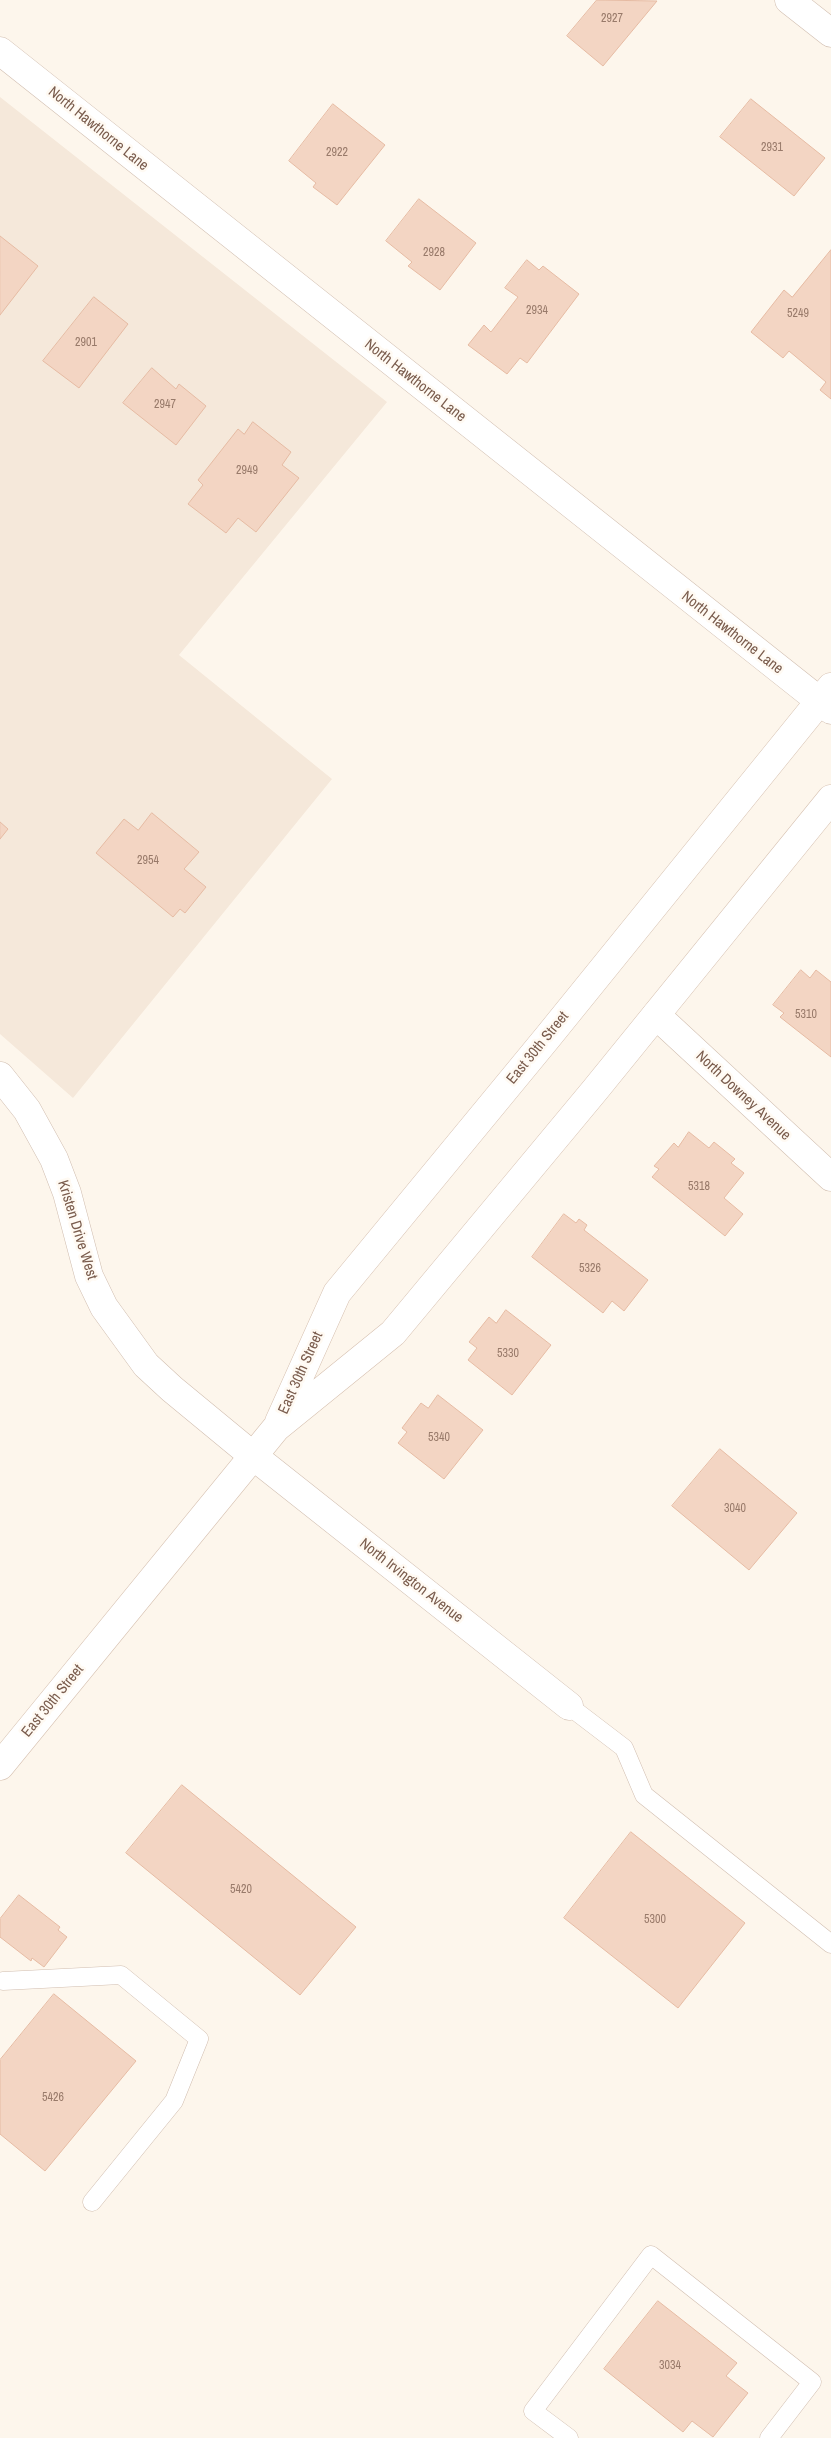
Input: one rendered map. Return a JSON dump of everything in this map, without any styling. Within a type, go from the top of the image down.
[{"type":"street","points":[[790,0],[831,33]]},
{"type":"street","name":"North Hawthorne Lane","points":[[0,51],[827,700]]},
{"type":"street","name":"East 30th Street","points":[[276,1428],[337,1293],[827,700]]},
{"type":"street","name":"East 30th Street","points":[[0,1766],[252,1455],[276,1428],[393,1333],[656,1015],[831,799]]},
{"type":"street","name":"North Downey Avenue","points":[[656,1015],[831,1177]]},
{"type":"street","name":"Kristen Drive West","points":[[0,1076],[27,1110],[54,1159],[67,1193],[89,1276],[114,1323],[135,1352],[159,1378],[252,1455]]},
{"type":"street","name":"North Irvington Avenue","points":[[252,1455],[569,1706]]},
{"type":"lane","points":[[569,1706],[624,1748],[644,1794],[831,1944]]},
{"type":"lane","points":[[3,1981],[121,1975],[198,2039],[174,2101],[92,2202]]},
{"type":"lane","points":[[569,2438],[533,2411],[651,2255],[812,2382],[770,2438]]},
{"type":"shaded area","points":[[0,97],[387,402],[179,655],[332,779],[73,1098],[0,1034]]},
{"type":"building","points":[[597,0],[657,1],[603,66],[567,36]]},
{"type":"building","points":[[751,99],[825,158],[794,196],[720,137]]},
{"type":"building","points":[[333,104],[385,145],[337,205],[313,187],[316,183],[289,161]]},
{"type":"building","points":[[419,199],[476,243],[440,290],[408,266],[412,262],[386,241]]},
{"type":"building","points":[[0,236],[38,266],[0,315]]},
{"type":"building","points":[[831,250],[831,399],[820,390],[826,382],[789,351],[783,358],[751,332],[784,290],[792,297]]},
{"type":"building","points":[[527,260],[539,270],[543,266],[579,294],[527,363],[520,358],[507,374],[468,345],[484,325],[491,332],[518,297],[505,288]]},
{"type":"building","points":[[94,297],[128,324],[79,388],[43,361]]},
{"type":"building","points":[[152,368],[176,389],[179,384],[206,406],[176,445],[123,403]]},
{"type":"building","points":[[253,422],[291,452],[282,465],[299,478],[256,532],[238,518],[226,533],[188,504],[203,485],[198,480],[238,429],[244,434]]},
{"type":"building","points":[[152,813],[199,852],[184,869],[206,887],[185,913],[180,909],[173,917],[96,853],[124,819],[138,830]]},
{"type":"building","points":[[0,822],[8,829],[0,839]]},
{"type":"building","points":[[801,970],[810,978],[816,970],[831,982],[831,1057],[780,1017],[784,1013],[773,1005]]},
{"type":"building","points":[[689,1132],[709,1148],[714,1142],[735,1159],[731,1163],[744,1173],[724,1198],[743,1214],[725,1236],[652,1177],[659,1169],[654,1166],[674,1143],[678,1147]]},
{"type":"building","points":[[564,1214],[576,1223],[579,1219],[587,1225],[584,1230],[648,1280],[624,1311],[612,1301],[603,1313],[532,1257]]},
{"type":"building","points":[[506,1310],[551,1345],[512,1395],[468,1360],[477,1348],[469,1342],[489,1317],[496,1323]]},
{"type":"building","points":[[438,1395],[483,1430],[444,1479],[398,1443],[407,1432],[402,1428],[421,1403],[428,1408]]},
{"type":"building","points":[[720,1449],[797,1513],[749,1570],[672,1506]]},
{"type":"building","points":[[182,1785],[356,1927],[300,1995],[126,1853]]},
{"type":"building","points":[[631,1832],[745,1923],[678,2008],[564,1918]]},
{"type":"building","points":[[19,1895],[60,1927],[58,1930],[67,1937],[44,1967],[32,1958],[31,1961],[0,1937],[0,1919]]},
{"type":"building","points":[[54,1994],[136,2061],[45,2171],[0,2134],[0,2060]]},
{"type":"building","points":[[658,2301],[737,2363],[726,2376],[748,2393],[713,2437],[692,2421],[683,2432],[604,2369]]}]
